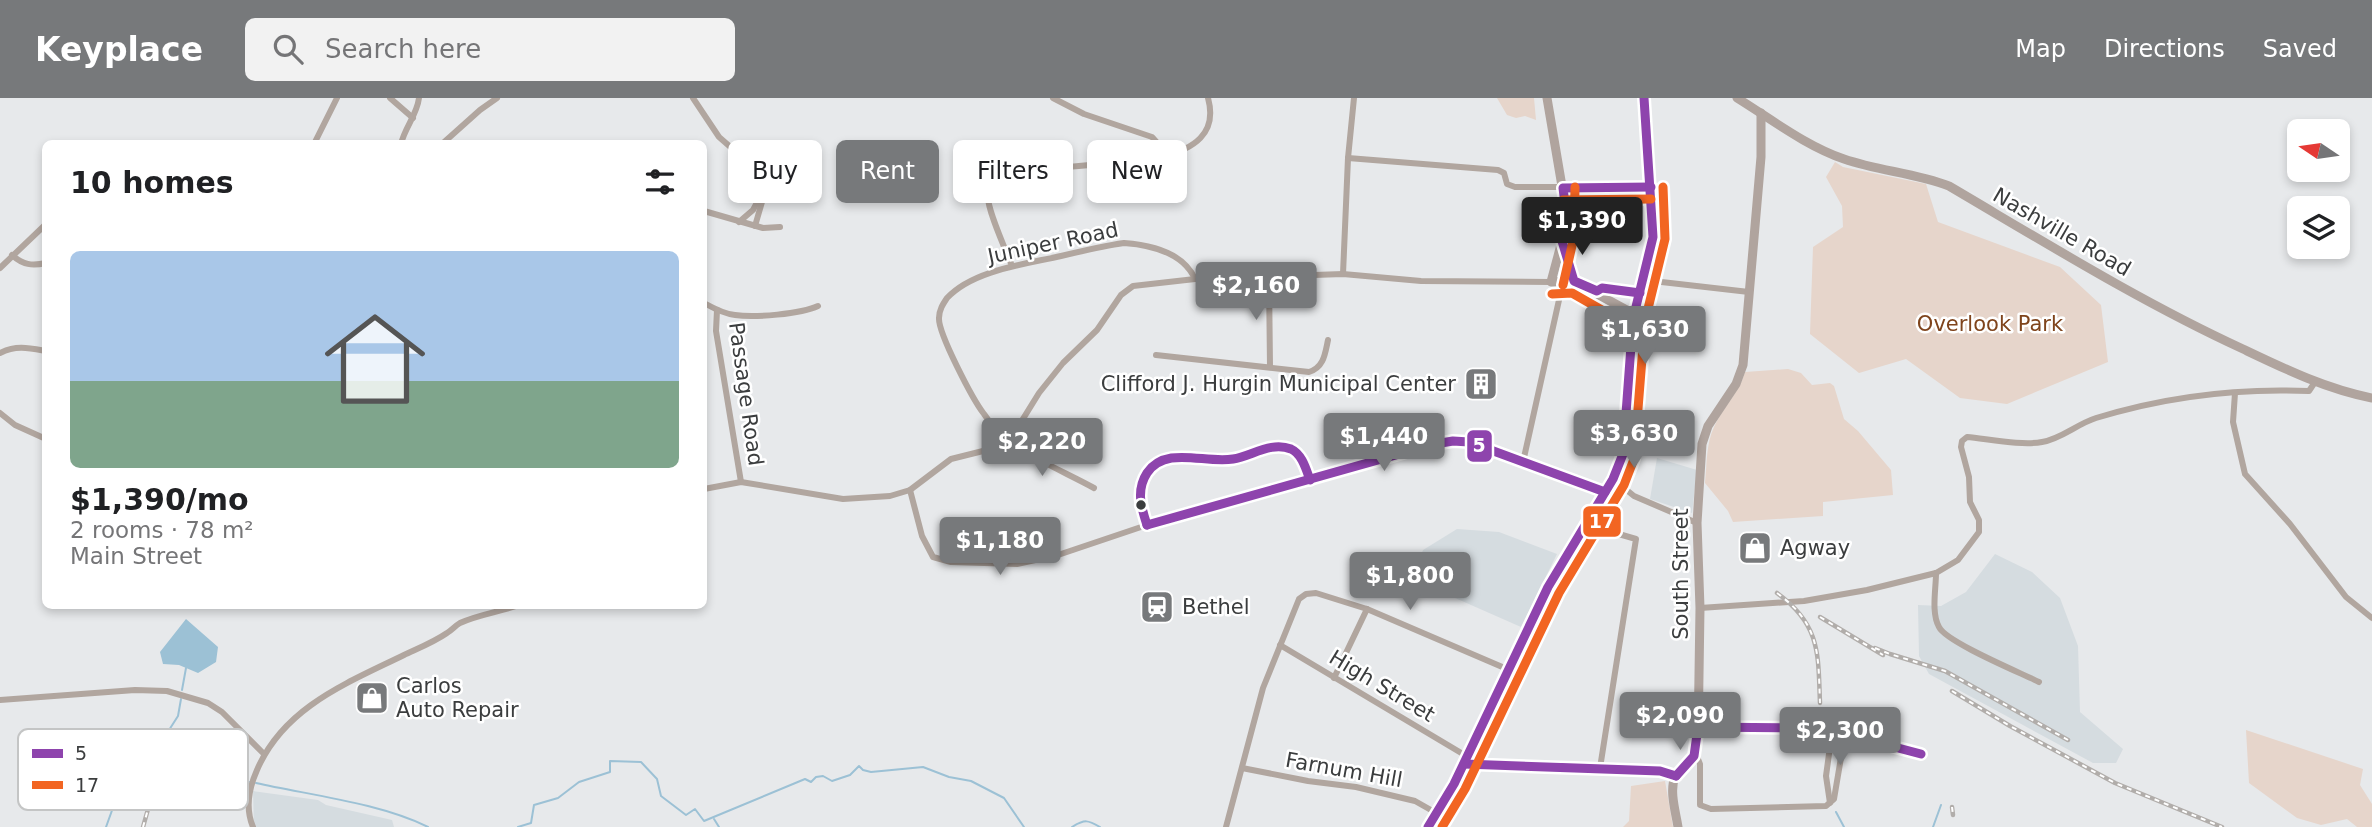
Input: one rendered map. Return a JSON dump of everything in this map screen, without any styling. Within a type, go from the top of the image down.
[{"type":"street","points":[[316,140],[337,98]]},
{"type":"street","points":[[390,98],[413,118]]},
{"type":"street","points":[[402,140],[405,129],[418,108],[419,98]]},
{"type":"street","points":[[446,140],[497,98]]},
{"type":"street","points":[[693,98],[719,137],[728,145]]},
{"type":"street","points":[[1053,98],[1084,114],[1155,140]]},
{"type":"street","points":[[1187,148],[1202,136],[1210,124],[1208,98]]},
{"type":"street","points":[[1343,274],[1348,158],[1354,98]]},
{"type":"street","points":[[1429,827],[1466,760],[1548,587],[1613,480],[1623,454],[1634,314],[1653,237],[1644,98]]},
{"type":"street","name":"Nashville Road","points":[[1737,98],[1819,149],[1868,167],[1923,177],[1949,186],[2158,309],[2315,382],[2372,398]]},
{"type":"street","points":[[1547,99],[1565,204],[1562,241],[1551,282]]},
{"type":"street","name":"South Street","points":[[1696,754],[1699,727],[1700,608],[1697,523],[1702,444],[1708,426],[1736,384],[1743,365],[1760,157],[1761,113]]},
{"type":"street","points":[[1348,158],[1498,170],[1504,173],[1505,181],[1510,186],[1651,187]]},
{"type":"street","points":[[1012,266],[989,205],[988,194],[993,186],[1024,173],[1087,167]]},
{"type":"street","points":[[739,222],[757,203]]},
{"type":"street","points":[[755,226],[762,203]]},
{"type":"street","points":[[707,212],[755,226],[780,228]]},
{"type":"street","points":[[0,268],[42,228]]},
{"type":"street","points":[[1523,462],[1569,281],[1562,241]]},
{"type":"street","name":"Juniper Road","points":[[1094,488],[1052,468],[1007,439],[983,414],[950,348],[939,318],[941,308],[948,297],[982,276],[1012,266],[1124,243],[1139,244],[1175,256],[1189,266],[1195,279]]},
{"type":"street","points":[[12,255],[20,262],[42,264]]},
{"type":"street","points":[[707,488],[741,482],[843,499],[890,496],[910,490],[951,459],[989,449],[1007,439],[1018,428],[1039,393],[1063,363],[1097,330],[1128,289],[1142,284],[1195,279],[1343,274],[1421,281],[1569,281],[1597,291],[1606,300],[1634,314]]},
{"type":"street","points":[[1269,278],[1270,367]]},
{"type":"street","points":[[1644,279],[1749,292]]},
{"type":"street","points":[[1597,291],[1602,288],[1640,293]]},
{"type":"street","points":[[707,305],[735,316],[805,312],[818,306]]},
{"type":"street","name":"Passage Road","points":[[717,310],[716,331],[741,482]]},
{"type":"street","points":[[1156,355],[1309,372],[1317,369],[1325,356],[1328,340]]},
{"type":"street","points":[[0,353],[12,347],[42,350]]},
{"type":"street","points":[[1700,608],[1804,601],[1867,590],[1936,573],[1958,560],[1979,532],[1979,520],[1970,502],[1969,477],[1961,447],[1962,441],[1967,437],[2040,443],[2103,416],[2204,395],[2272,390],[2309,391],[2315,382]]},
{"type":"street","points":[[2235,393],[2233,422],[2245,474],[2290,524],[2346,597],[2372,618]]},
{"type":"street","points":[[0,413],[15,425],[42,437]]},
{"type":"street","points":[[910,490],[922,536],[933,557],[942,561],[1017,564],[1058,555],[1147,525],[1453,441],[1469,442],[1605,492]]},
{"type":"street","points":[[1147,525],[1139,505],[1140,490],[1144,476],[1152,466],[1166,458],[1219,460],[1287,447],[1295,450],[1301,458],[1310,480]]},
{"type":"street","points":[[1613,480],[1634,496],[1697,523]]},
{"type":"street","points":[[1584,524],[1636,539],[1600,768]]},
{"type":"street","points":[[1936,573],[1937,622],[1940,631],[2039,682]]},
{"type":"street","points":[[1226,827],[1263,688],[1299,599],[1306,594],[1315,593],[1367,609],[1507,669]]},
{"type":"street","points":[[253,827],[248,800],[252,782],[264,754],[278,734],[311,704],[460,624],[506,609]]},
{"type":"street","points":[[1334,678],[1367,609]]},
{"type":"street","name":"High Street","points":[[1280,645],[1466,760]]},
{"type":"street","points":[[0,700],[135,690],[167,691],[208,703],[222,712],[239,729]]},
{"type":"street","points":[[1699,727],[1810,728],[1845,734],[1921,754]]},
{"type":"street","points":[[1830,803],[1826,776],[1832,732]]},
{"type":"street","points":[[1696,754],[1700,764],[1700,805],[1711,809],[1826,806],[1834,799],[1845,734]]},
{"type":"street","points":[[248,738],[264,754]]},
{"type":"street","points":[[1678,827],[1673,789],[1676,776],[1689,765],[1696,754]]},
{"type":"street","points":[[1466,760],[1660,771],[1676,776]]},
{"type":"street","name":"Farnum Hill","points":[[1242,768],[1415,801],[1438,814]]},
{"type":"shaded area","points":[[1657,458],[1697,470],[1692,513],[1650,499]]},
{"type":"shaded area","points":[[1457,529],[1499,532],[1557,554],[1521,627],[1412,579],[1423,550]]},
{"type":"shaded area","points":[[1995,554],[2032,572],[2060,598],[2078,646],[2080,712],[2123,749],[2116,763],[2093,763],[1929,674],[1919,656],[1918,605],[1941,606],[1966,592]]},
{"type":"shaded area","points":[[253,791],[318,800],[326,805],[392,820],[394,827],[254,827]]},
{"type":"green space","points":[[1497,98],[1534,98],[1536,120],[1507,115]]},
{"type":"green space","name":"Overlook Park","points":[[1835,162],[1843,167],[1926,184],[1938,222],[2060,267],[2101,305],[2108,362],[2007,404],[1960,398],[1906,359],[1859,373],[1810,334],[1813,247],[1843,227],[1842,206],[1826,177]]},
{"type":"green space","points":[[1788,369],[1801,373],[1812,385],[1830,383],[1834,386],[1844,419],[1858,431],[1891,470],[1893,495],[1823,502],[1823,516],[1733,522],[1728,511],[1705,483],[1711,434],[1745,372]]},
{"type":"green space","points":[[2246,730],[2363,769],[2360,785],[2372,804],[2372,827],[2357,827],[2347,819],[2321,825],[2297,818],[2249,783]]},
{"type":"green space","points":[[1665,781],[1673,827],[1623,827],[1629,821],[1631,786]]},
{"type":"water","points":[[186,619],[218,647],[216,662],[198,673],[179,665],[163,664],[160,652]]},
{"type":"waterway","points":[[182,690],[186,668]]},
{"type":"waterway","points":[[170,729],[178,716],[181,699]]},
{"type":"waterway","points":[[518,827],[531,823],[534,805],[558,798],[579,782],[610,772],[610,761],[641,762],[657,779],[661,796],[686,815],[695,809],[704,821],[805,779],[811,782],[816,777],[823,776],[832,781],[850,775],[859,766],[871,772],[923,767],[949,777],[971,781],[1004,798],[1024,827]]},
{"type":"waterway","points":[[256,783],[344,800],[428,827]]},
{"type":"waterway","points":[[1933,827],[1941,805]]},
{"type":"waterway","points":[[106,827],[112,810]]},
{"type":"waterway","points":[[1836,812],[1844,827]]},
{"type":"waterway","points":[[714,819],[719,827]]},
{"type":"waterway","points":[[1072,827],[1086,821],[1100,827]]},
{"type":"railway","points":[[1777,593],[1802,617],[1809,629],[1817,655],[1820,703]]},
{"type":"railway","points":[[1820,617],[1883,655]]},
{"type":"railway","points":[[1875,648],[1945,671],[2068,740]]},
{"type":"railway","points":[[1952,691],[2115,783],[2222,827]]},
{"type":"railway","points":[[1952,807],[1953,815]]},
{"type":"railway","points":[[143,827],[148,810]]},
{"type":"transit line","name":"5","points":[[1428,827],[1454,784],[1548,587],[1613,479],[1623,454],[1633,319],[1653,237],[1644,98]]},
{"type":"transit line","name":"17","points":[[1563,285],[1574,237],[1575,187]]},
{"type":"transit line","name":"5","points":[[1640,293],[1602,288],[1597,291],[1574,281],[1562,241],[1565,204],[1563,188],[1651,187]]},
{"type":"transit line","name":"17","points":[[1442,827],[1465,789],[1559,593],[1624,485],[1634,459],[1645,321],[1665,239],[1663,187]]},
{"type":"transit line","name":"17","points":[[1563,200],[1651,199]]},
{"type":"transit line","name":"17","points":[[1552,294],[1572,293],[1628,325]]},
{"type":"transit line","name":"5","points":[[1147,525],[1453,441],[1469,442],[1605,492]]},
{"type":"transit line","name":"5","points":[[1147,525],[1141,505],[1142,486],[1147,473],[1165,460],[1187,457],[1233,459],[1269,448],[1284,447],[1298,454],[1310,480]]},
{"type":"transit line","name":"5","points":[[1698,727],[1810,728],[1845,734],[1921,754]]},
{"type":"transit line","name":"5","points":[[1676,776],[1694,756],[1698,727]]},
{"type":"transit line","name":"5","points":[[1464,764],[1660,771],[1676,776]]},
{"type":"place","name":"Clifford J. Hurgin Municipal Center","points":[[1481,384]]},
{"type":"place","name":"Agway","points":[[1755,548]]},
{"type":"place","name":"Bethel","points":[[1157,607]]},
{"type":"place","name":"Carlos Auto Repair","points":[[372,698]]}]
